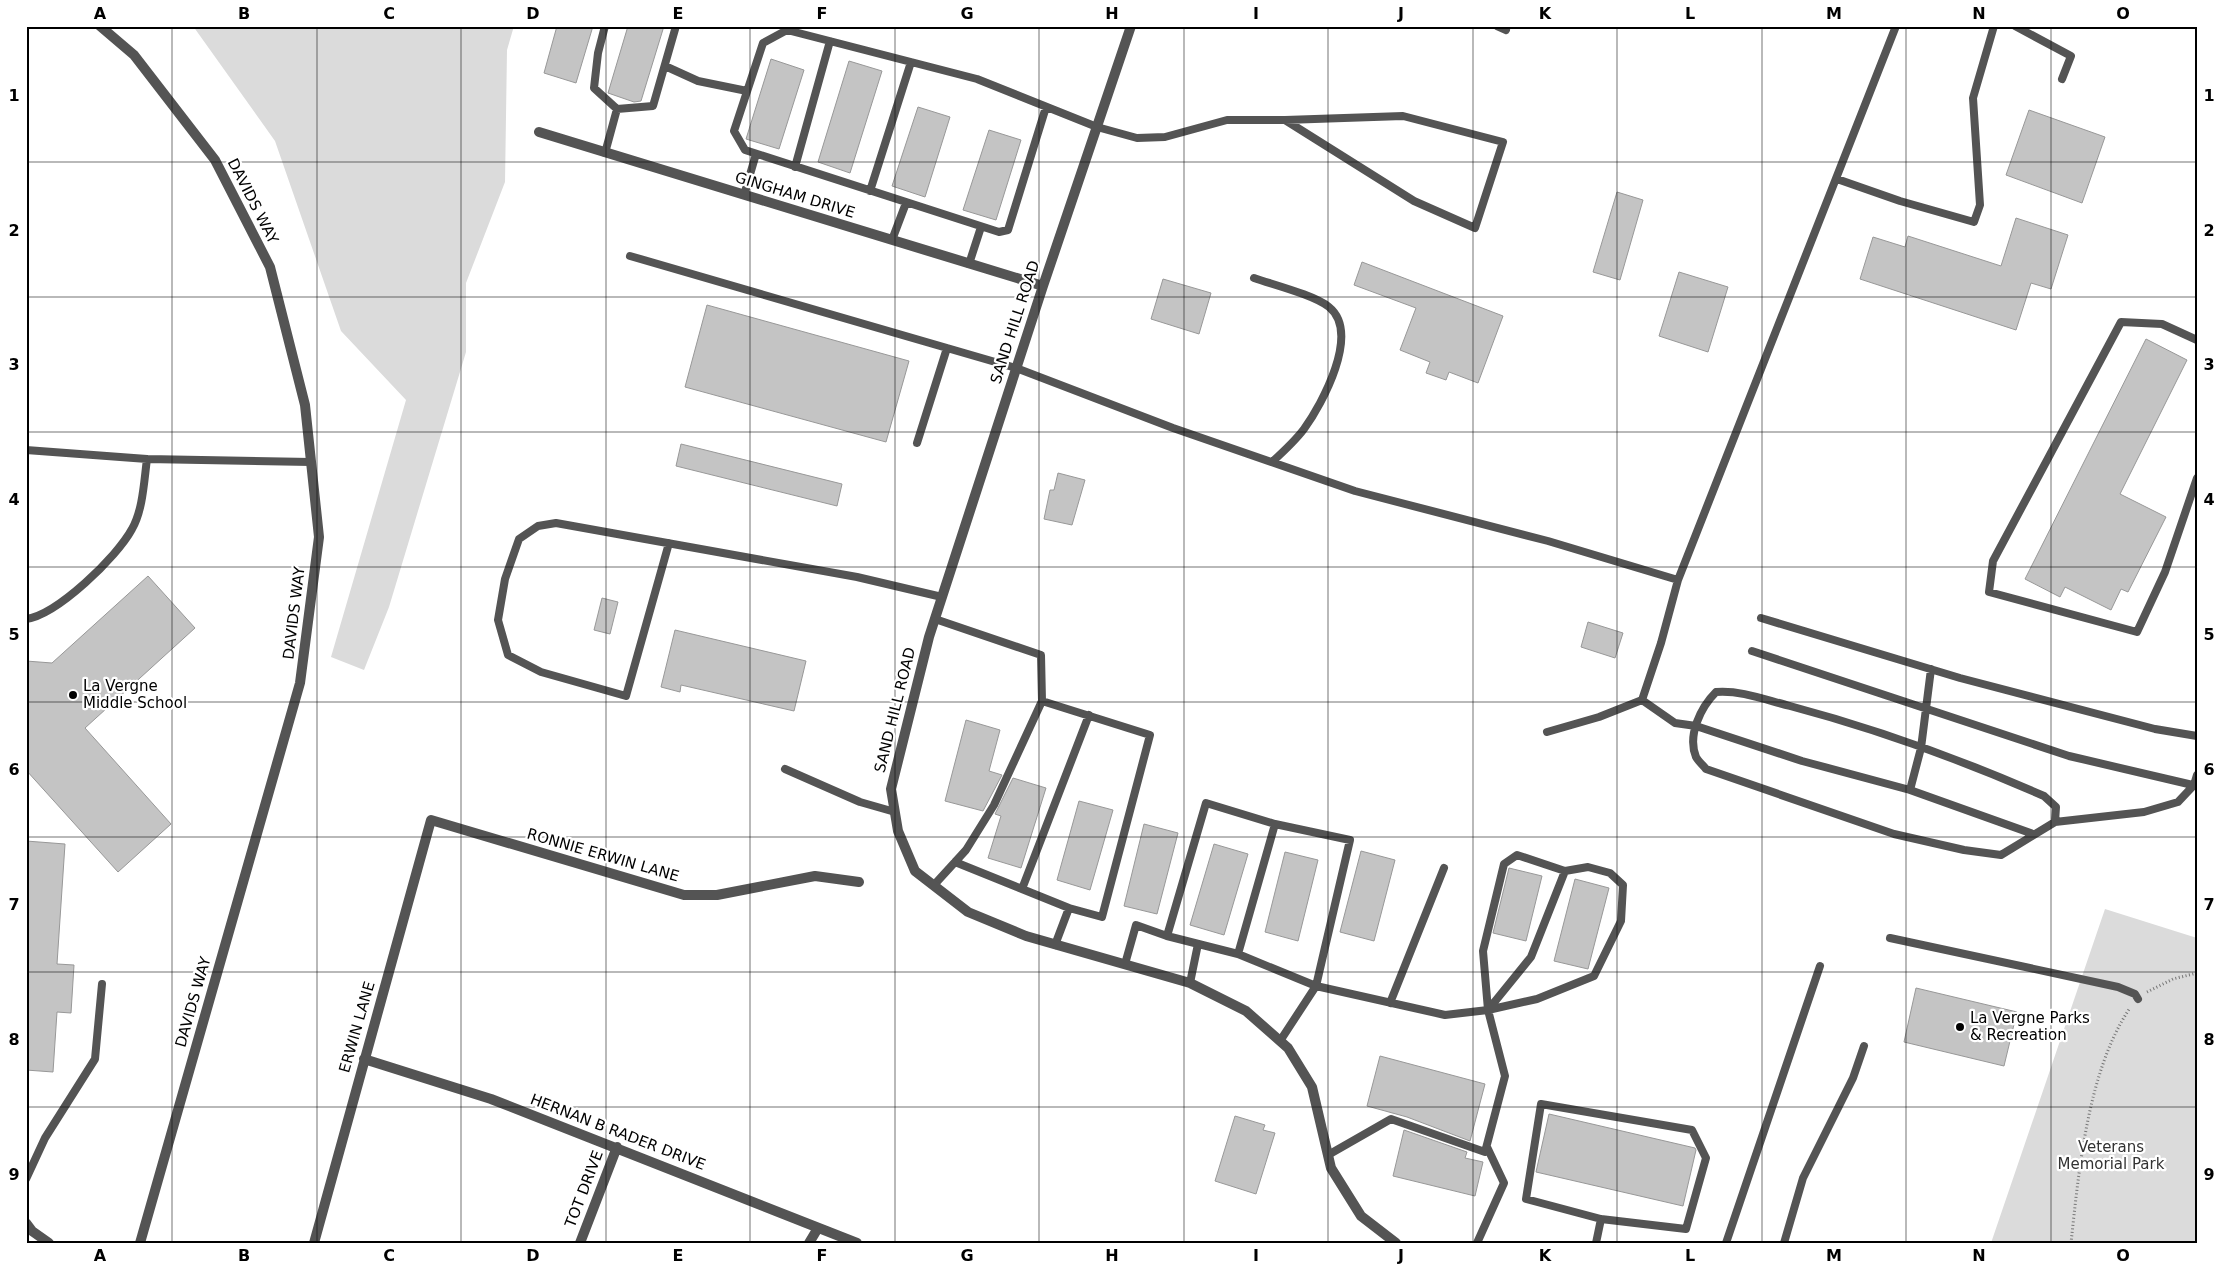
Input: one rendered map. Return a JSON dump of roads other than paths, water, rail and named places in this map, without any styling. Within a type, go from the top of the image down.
[{"type":"street","name":"DAVIDS WAY","points":[[100,26],[134,55],[215,160],[270,266],[305,405],[318,537],[300,683],[140,1243]]},
{"type":"street","name":"SAND HILL ROAD","points":[[1131,26],[1043,286],[935,619],[891,789],[898,831],[915,870],[968,912],[1026,936],[1190,983],[1246,1011],[1288,1048],[1312,1087],[1331,1168],[1361,1216],[1396,1243]]},
{"type":"street","name":"GINGHAM DRIVE","points":[[539,132],[1043,286]]},
{"type":"street","name":"RONNIE ERWIN LANE","points":[[431,820],[684,895],[717,894],[815,876],[859,882]]},
{"type":"street","name":"ERWIN LANE","points":[[314,1243],[431,820]]},
{"type":"street","name":"HERNAN B RADER DRIVE","points":[[364,1059],[491,1099],[857,1243]]},
{"type":"street","name":"TOT DRIVE","points":[[580,1243],[617,1147]]},
{"type":"street","points":[[26,1223],[32,1231],[49,1243]]},
{"type":"street","points":[[809,1243],[818,1228]]},
{"type":"lane","points":[[605,26],[598,53],[594,88],[617,109],[653,106],[676,26]]},
{"type":"lane","points":[[1497,26],[1506,30]]},
{"type":"lane","points":[[1547,732],[1599,717],[1642,700],[1661,643],[1678,580],[1896,26]]},
{"type":"lane","points":[[1837,179],[1900,201],[1974,222],[1980,205],[1972,98],[1994,26]]},
{"type":"lane","points":[[2015,26],[2071,56],[2062,79]]},
{"type":"lane","points":[[1046,106],[1008,230],[999,232],[745,150],[734,131],[763,43],[788,30],[977,79],[1046,106],[1096,127],[1137,138],[1165,137],[1227,120],[1403,116],[1503,142],[1475,228],[1414,201],[1285,120]]},
{"type":"lane","points":[[796,167],[830,41]]},
{"type":"lane","points":[[870,191],[911,62]]},
{"type":"lane","points":[[665,66],[698,81],[748,91]]},
{"type":"lane","points":[[606,153],[617,109]]},
{"type":"lane","points":[[744,195],[756,154]]},
{"type":"lane","points":[[892,240],[906,202]]},
{"type":"lane","points":[[969,264],[981,226]]},
{"type":"lane","points":[[630,256],[1016,368],[1173,428],[1355,491],[1548,541],[1678,580]]},
{"type":"lane","points":[[1254,278],[1329,307],[1338,318],[1342,336],[1338,361],[1323,397],[1303,430],[1272,462]]},
{"type":"lane","points":[[2197,340],[2162,324],[2121,322],[1993,561],[1988,592],[2137,632],[2165,572],[2197,478]]},
{"type":"lane","points":[[917,443],[947,348]]},
{"type":"lane","points":[[26,450],[148,459],[311,462]]},
{"type":"lane","points":[[26,619],[33,618],[68,599],[98,571],[132,529],[142,499],[148,459]]},
{"type":"lane","points":[[669,543],[626,696],[541,672],[508,655],[498,620],[505,579],[519,539],[538,526],[556,523],[669,543],[856,577],[942,596]]},
{"type":"lane","points":[[1761,618],[1932,669],[2155,730],[2197,736]]},
{"type":"lane","points":[[934,885],[966,850],[994,805],[1042,701],[1041,655],[935,619]]},
{"type":"lane","points":[[1752,651],[1926,707],[2069,756],[2195,786]]},
{"type":"lane","points":[[1910,790],[1921,748],[1932,669]]},
{"type":"lane","points":[[2055,822],[2056,807],[2044,796],[1921,748],[1808,711],[1732,691],[1716,692],[1701,711],[1696,726],[1693,742],[1696,758],[1706,769],[1894,834],[1964,850],[2000,855],[2055,822],[2144,812],[2178,802],[2195,786],[2197,775]]},
{"type":"lane","points":[[1642,700],[1675,723],[1696,726],[1802,761],[1910,790],[2033,834]]},
{"type":"lane","points":[[955,862],[1069,908],[1102,917],[1150,735],[1042,701]]},
{"type":"lane","points":[[1022,889],[1089,716]]},
{"type":"lane","points":[[785,769],[860,802],[895,812]]},
{"type":"lane","points":[[1167,936],[1206,803],[1275,824],[1350,840],[1316,986],[1280,1041]]},
{"type":"lane","points":[[1238,954],[1275,824]]},
{"type":"lane","points":[[1125,964],[1136,925],[1167,936],[1238,954],[1316,986],[1445,1016],[1488,1010],[1536,999],[1594,976],[1621,921],[1623,885],[1610,873],[1588,867],[1566,871],[1517,855],[1504,864],[1483,951],[1488,1010],[1505,1076],[1486,1152],[1391,1119],[1328,1155]]},
{"type":"lane","points":[[1390,1003],[1444,868]]},
{"type":"lane","points":[[1488,1010],[1531,957],[1566,871]]},
{"type":"lane","points":[[1056,945],[1069,908]]},
{"type":"lane","points":[[1890,938],[2118,987],[2135,994],[2138,999]]},
{"type":"lane","points":[[1190,983],[1198,944]]},
{"type":"lane","points":[[1726,1243],[1820,966]]},
{"type":"lane","points":[[26,1179],[45,1138],[95,1059],[102,984]]},
{"type":"lane","points":[[1784,1243],[1803,1178],[1853,1078],[1864,1046]]},
{"type":"lane","points":[[1541,1104],[1692,1130],[1706,1158],[1686,1229],[1600,1219],[1526,1198],[1541,1104]]},
{"type":"lane","points":[[1477,1243],[1504,1184],[1487,1146]]},
{"type":"lane","points":[[1596,1243],[1600,1219]]},
{"type":"place","name":"La Vergne Middle School","points":[[73,695]]},
{"type":"place","name":"La Vergne Parks & Recreation","points":[[1960,1027]]},
{"type":"park label","name":"Veterans Memorial Park","points":[[2111,1156]]}]
